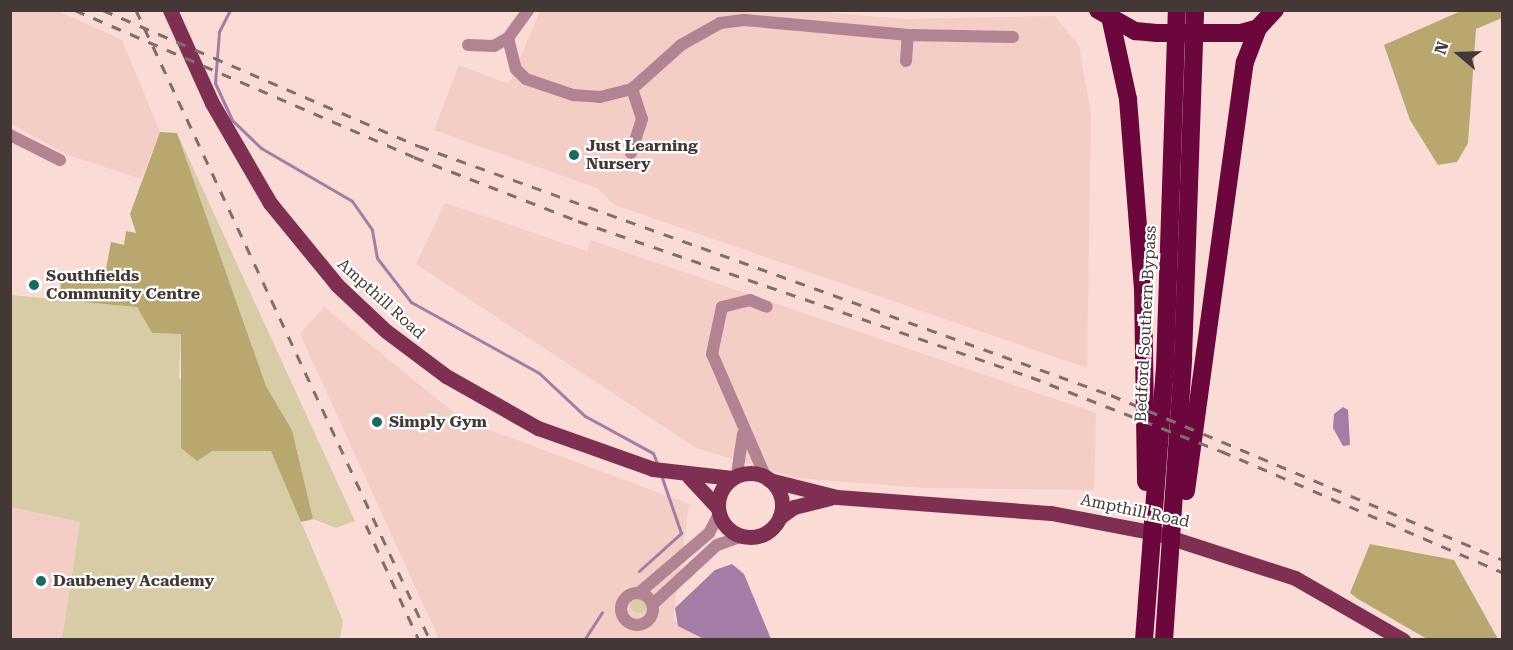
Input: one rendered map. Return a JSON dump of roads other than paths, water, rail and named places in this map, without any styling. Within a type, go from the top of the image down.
[{"type":"highway","name":"Bedford Southern Bypass","points":[[1142,639],[1165,368],[1177,10]]},
{"type":"highway","points":[[1164,639],[1183,358],[1195,10]]},
{"type":"highway","points":[[1164,639],[1245,62],[1258,28],[1275,10]]},
{"type":"highway","points":[[1105,16],[1128,99],[1143,288],[1146,486],[1142,639]]},
{"type":"highway","points":[[1105,16],[1157,33],[1212,33],[1258,28]]},
{"type":"main road","name":"Ampthill Road","points":[[170,10],[212,103],[260,189],[359,307],[438,371],[502,410],[578,445],[661,471],[689,477],[734,476]]},
{"type":"main road","points":[[689,477],[719,511],[743,536],[768,532],[780,518],[779,497],[767,479],[734,476],[719,511]]},
{"type":"main road","name":"Ampthill Road","points":[[767,479],[837,497],[1108,522],[1211,547],[1319,590],[1403,639]]},
{"type":"main road","name":"Ampthill Road","points":[[780,518],[801,504],[837,497]]},
{"type":"street","points":[[468,45],[494,46],[508,38],[528,10]]},
{"type":"street","points":[[508,38],[516,69],[544,87],[600,97],[632,88],[681,45],[720,23],[744,20],[908,35],[1013,37]]},
{"type":"street","points":[[906,62],[908,35]]},
{"type":"street","points":[[631,153],[642,119],[632,88]]},
{"type":"street","points":[[10,135],[60,160]]},
{"type":"street","points":[[767,307],[750,300],[722,307],[714,342],[714,365],[743,433],[767,479]]},
{"type":"street","points":[[734,476],[743,433]]},
{"type":"street","points":[[719,511],[709,533],[640,592],[623,599],[626,621],[643,624],[653,604],[717,545],[743,536]]},
{"type":"street","points":[[640,592],[653,604]]},
{"type":"waterway","points":[[230,10],[219,32],[215,83],[232,120],[261,148],[352,201],[372,230],[377,258],[411,302],[539,373],[585,416],[653,453],[658,466]]},
{"type":"waterway","points":[[639,571],[681,533],[661,475]]},
{"type":"waterway","points":[[584,640],[602,612]]},
{"type":"railway","points":[[75,10],[414,157],[578,221],[1031,377],[1221,451],[1502,572]]},
{"type":"railway","points":[[103,10],[419,146],[1111,395],[1502,559]]},
{"type":"railway","points":[[136,10],[430,640]]},
{"type":"railway","points":[[366,525],[419,640]]},
{"type":"place","name":"Just Learning Nursery","points":[[574,155]]},
{"type":"place","name":"Southfields Community Centre","points":[[34,285]]},
{"type":"place","name":"Simply Gym","points":[[377,422]]},
{"type":"place","name":"Daubeney Academy","points":[[41,581]]}]
